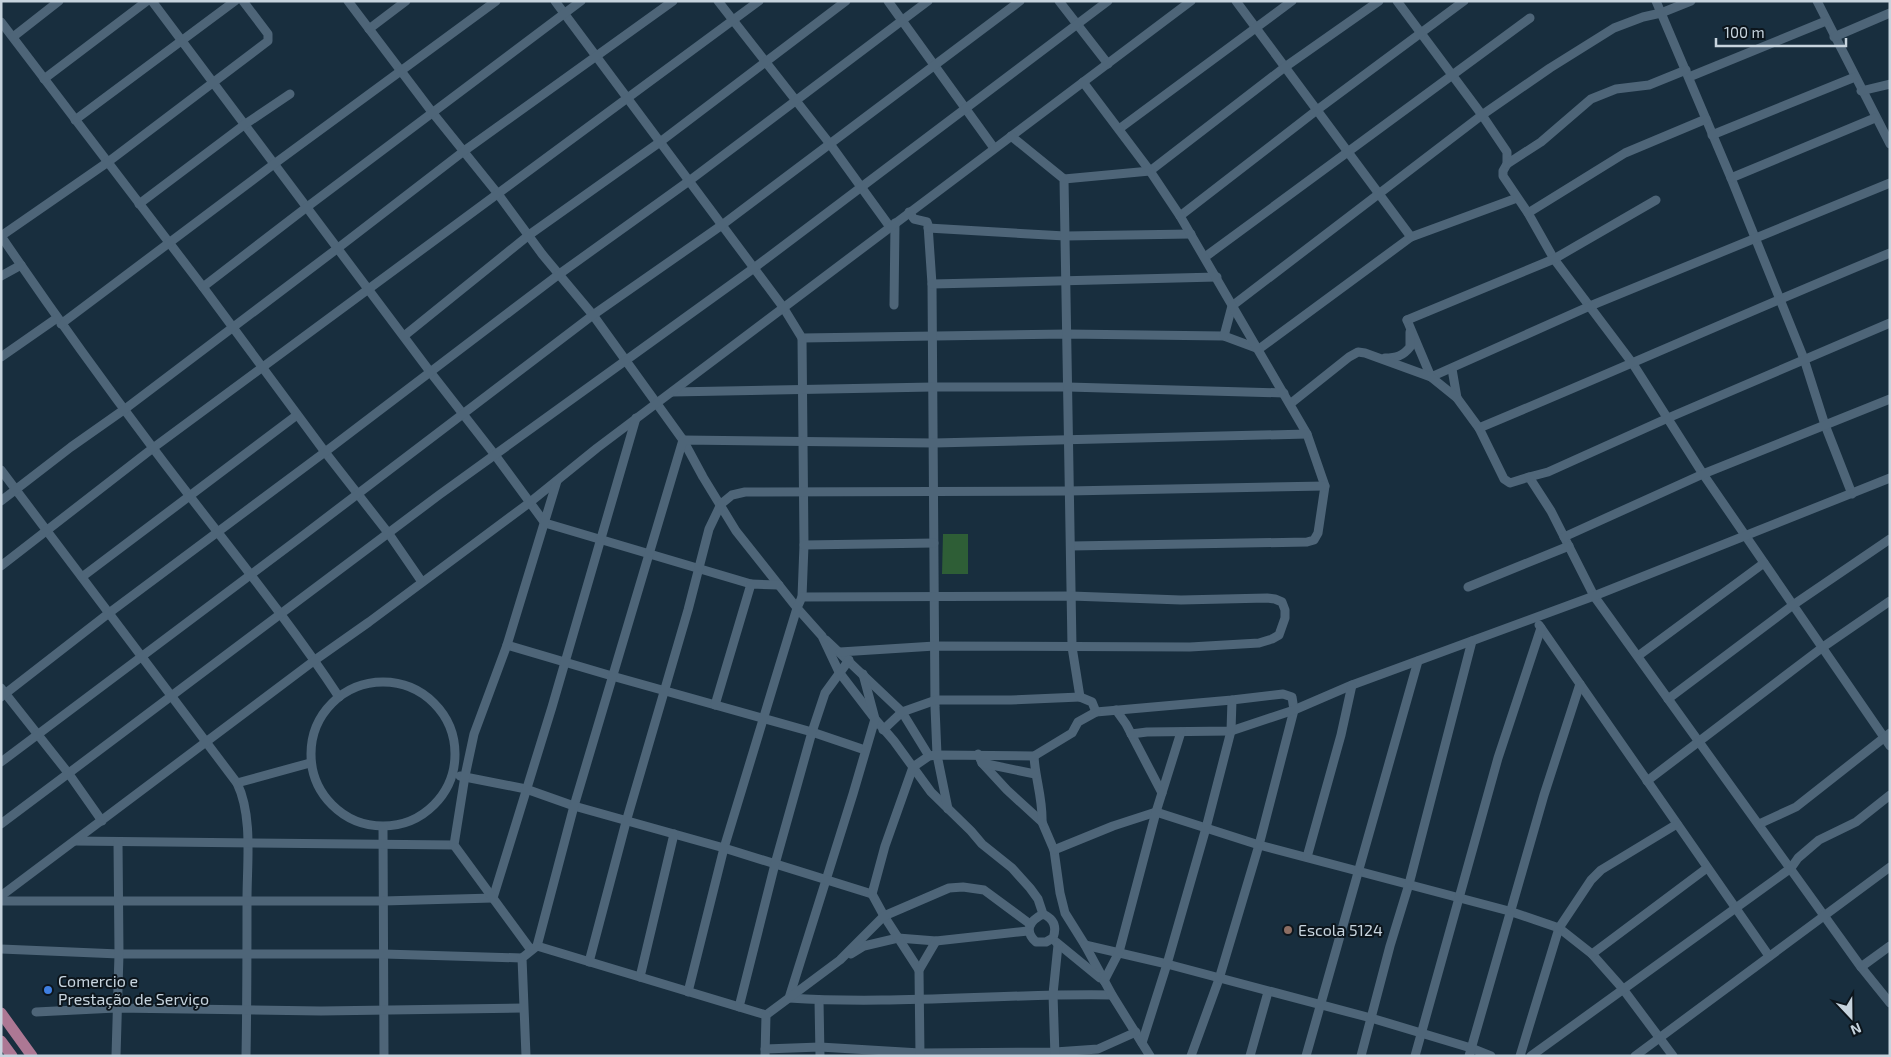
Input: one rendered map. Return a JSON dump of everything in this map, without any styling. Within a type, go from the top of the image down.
[{"type":"main road","points":[[1,1014],[32,1056]]},
{"type":"main road","points":[[1,1041],[12,1056]]},
{"type":"street","points":[[12,37],[59,1]]},
{"type":"street","points":[[44,79],[147,1]]},
{"type":"street","points":[[152,1],[545,523],[751,584],[779,585]]},
{"type":"street","points":[[75,120],[235,1]]},
{"type":"street","points":[[243,1],[268,34],[268,41],[108,162],[1,236],[59,321],[153,448],[281,614],[315,660],[339,697]]},
{"type":"street","points":[[348,1],[432,112],[498,194],[558,275],[592,315],[625,359],[684,440],[703,477],[736,531],[797,608],[822,636],[902,712],[917,739],[933,756]]},
{"type":"street","points":[[369,29],[406,1]]},
{"type":"street","points":[[1,358],[59,321],[169,244],[274,164],[496,1]]},
{"type":"street","points":[[555,1],[783,307],[802,338],[804,442],[802,597],[797,608],[724,848],[688,992]]},
{"type":"street","points":[[203,287],[581,1]]},
{"type":"street","points":[[1,501],[464,151],[673,1]]},
{"type":"street","points":[[718,1],[892,225],[894,305]]},
{"type":"street","points":[[1,566],[153,448],[760,1]]},
{"type":"street","points":[[404,336],[529,235],[660,142],[846,1]]},
{"type":"street","points":[[888,1],[994,148]]},
{"type":"street","points":[[102,821],[38,735],[3,693],[431,373],[558,275],[690,181],[928,1]]},
{"type":"street","points":[[1,762],[251,575],[592,315],[722,225],[1020,1]]},
{"type":"street","points":[[1059,1],[1108,64]]},
{"type":"street","points":[[1,824],[625,359],[754,268],[1108,1]]},
{"type":"street","points":[[1,896],[315,660],[370,622],[529,503],[636,418],[1191,1]]},
{"type":"street","points":[[1236,1],[1411,237]]},
{"type":"street","points":[[1119,129],[1292,1]]},
{"type":"street","points":[[1011,136],[1064,179],[1150,171],[1285,67],[1379,1]]},
{"type":"street","points":[[1397,1],[1482,115],[1507,152],[1507,164]]},
{"type":"street","points":[[1180,216],[1317,110],[1464,1]]},
{"type":"street","points":[[1656,1],[1756,238],[1804,359],[1825,425],[1852,494]]},
{"type":"street","points":[[1224,336],[1232,306],[1482,115],[1550,68],[1614,28],[1691,1]]},
{"type":"street","points":[[1817,1],[1861,91],[1890,144]]},
{"type":"street","points":[[1834,37],[1890,13]]},
{"type":"street","points":[[1205,257],[1530,18]]},
{"type":"street","points":[[1826,21],[1687,73],[1649,85],[1616,89],[1590,99],[1541,142],[1507,164],[1503,171],[1503,176],[1528,213],[1554,259],[1633,364],[1745,536],[1887,735],[1890,746]]},
{"type":"street","points":[[1,22],[138,204],[233,326],[297,415],[389,534],[422,582]]},
{"type":"street","points":[[1712,135],[1854,77]]},
{"type":"street","points":[[1071,546],[1307,542],[1314,540],[1318,533],[1325,486],[1307,434],[1259,349],[1232,306],[1218,277],[1150,171],[1083,82]]},
{"type":"street","points":[[1861,91],[1890,84]]},
{"type":"street","points":[[138,204],[244,125],[290,94]]},
{"type":"street","points":[[1731,178],[1875,118]]},
{"type":"street","points":[[1528,213],[1625,153],[1706,119]]},
{"type":"street","points":[[1064,179],[1072,647],[1080,697]]},
{"type":"street","points":[[1432,376],[1452,369],[1590,306],[1890,183]]},
{"type":"street","points":[[1259,349],[1411,237],[1517,198]]},
{"type":"street","points":[[1407,320],[1554,259],[1656,200]]},
{"type":"street","points":[[909,212],[914,219],[927,222],[932,284],[936,700],[933,756],[948,809]]},
{"type":"street","points":[[928,228],[1065,236],[1191,234]]},
{"type":"street","points":[[1479,428],[1633,364],[1779,298],[1890,253]]},
{"type":"street","points":[[1,276],[21,265]]},
{"type":"street","points":[[932,284],[1066,279],[1218,277]]},
{"type":"street","points":[[1290,404],[1358,352],[1385,358],[1404,354],[1410,347],[1412,339],[1407,320]]},
{"type":"street","points":[[1407,320],[1432,376]]},
{"type":"street","points":[[1365,353],[1432,376],[1457,398],[1479,428],[1504,479],[1510,483],[1548,472],[1804,359],[1890,324]]},
{"type":"street","points":[[802,338],[1066,334],[1224,336],[1259,349]]},
{"type":"street","points":[[1452,369],[1457,398]]},
{"type":"street","points":[[671,392],[933,387],[1068,387],[1284,392]]},
{"type":"street","points":[[1564,537],[1703,474],[1890,399]]},
{"type":"street","points":[[82,577],[297,415]]},
{"type":"street","points":[[493,898],[565,662],[636,418]]},
{"type":"street","points":[[684,440],[934,443],[1307,434]]},
{"type":"street","points":[[1,949],[119,954],[384,954],[522,958],[534,948],[648,554],[684,440]]},
{"type":"street","points":[[1,470],[237,783],[244,804],[247,843],[248,953],[246,1056]]},
{"type":"street","points":[[1529,477],[1551,511],[1594,596],[1861,967],[1890,1003]]},
{"type":"street","points":[[1131,734],[1147,732],[1231,731],[1294,710],[1352,685],[1594,596],[1890,478]]},
{"type":"street","points":[[557,481],[507,645],[474,734],[454,845],[493,898],[534,948],[589,962],[766,1015]]},
{"type":"street","points":[[589,962],[626,822],[688,610],[709,529],[721,504],[732,495],[744,492],[1068,491],[1325,486]]},
{"type":"street","points":[[1668,699],[1793,605],[1890,539]]},
{"type":"street","points":[[804,545],[934,543]]},
{"type":"street","points":[[1468,587],[1569,546]]},
{"type":"street","points":[[1638,656],[1764,563]]},
{"type":"street","points":[[714,705],[751,584]]},
{"type":"street","points":[[802,597],[1071,596],[1181,600],[1275,599],[1282,602],[1285,610],[1285,618],[1279,635],[1260,643],[1190,647],[935,646],[840,652]]},
{"type":"street","points":[[1647,782],[1823,647],[1890,601]]},
{"type":"street","points":[[1535,618],[1769,956]]},
{"type":"street","points":[[1415,1056],[1498,758],[1541,628]]},
{"type":"street","points":[[822,636],[839,672],[931,792],[982,844],[1012,868],[1038,899],[1043,914],[1054,922],[1056,931],[1053,994],[1055,1054]]},
{"type":"street","points":[[1361,1056],[1409,884],[1472,641]]},
{"type":"street","points":[[507,645],[812,732],[865,750]]},
{"type":"street","points":[[739,1007],[775,864],[812,732],[825,693],[849,660]]},
{"type":"street","points":[[1306,1056],[1418,661]]},
{"type":"street","points":[[789,998],[853,794],[874,719],[863,674]]},
{"type":"street","points":[[381,682],[404,685],[424,694],[441,710],[452,730],[456,752],[452,775],[445,792],[433,806],[418,817],[401,824],[383,826],[360,823],[340,813],[324,797],[310,763],[313,733],[323,713],[339,697],[359,686],[381,682]]},
{"type":"street","points":[[1470,1052],[1509,912],[1580,684]]},
{"type":"street","points":[[1307,857],[1341,735],[1352,685]]},
{"type":"street","points":[[919,970],[872,894],[885,846],[913,767],[933,756],[980,758],[1034,756],[1072,733],[1078,722],[1096,712],[1288,694],[1292,697],[1294,710],[1259,845],[1219,979],[1191,1056]]},
{"type":"street","points":[[883,730],[902,712],[936,700],[1011,700],[1080,697],[1092,702],[1096,712]]},
{"type":"street","points":[[1142,1043],[1168,964],[1206,828],[1231,731],[1232,700]]},
{"type":"street","points":[[1116,710],[1162,793]]},
{"type":"street","points":[[1104,981],[1119,952],[1156,812],[1181,732]]},
{"type":"street","points":[[1759,824],[1796,807],[1887,735]]},
{"type":"street","points":[[1034,756],[1035,774],[1043,807],[1042,822]]},
{"type":"street","points":[[980,758],[1035,774]]},
{"type":"street","points":[[980,758],[1007,790],[1042,822],[1054,850],[1065,913],[1085,945],[1112,996],[1150,1056]]},
{"type":"street","points":[[237,783],[310,763]]},
{"type":"street","points":[[452,775],[526,789],[626,822],[724,848],[825,881],[872,894]]},
{"type":"street","points":[[1531,1056],[1790,868],[1798,858],[1819,840],[1856,822],[1890,795]]},
{"type":"street","points":[[1054,850],[1114,826],[1156,812],[1259,845],[1409,884],[1558,928],[1592,954],[1623,989],[1673,1056]]},
{"type":"street","points":[[1520,1056],[1558,928],[1591,880],[1601,870],[1676,824]]},
{"type":"street","points":[[383,826],[384,1056]]},
{"type":"street","points":[[640,977],[674,834]]},
{"type":"street","points":[[75,841],[454,845]]},
{"type":"street","points":[[116,1056],[119,954],[118,842]]},
{"type":"street","points":[[1635,1056],[1890,867]]},
{"type":"street","points":[[1592,954],[1707,868]]},
{"type":"street","points":[[840,960],[884,916],[949,888],[963,887],[984,890],[1029,928],[1031,938],[1036,942],[1056,942],[1104,981]]},
{"type":"street","points":[[1,901],[383,901],[493,898]]},
{"type":"street","points":[[1029,928],[1035,918],[1043,914]]},
{"type":"street","points":[[766,1015],[840,960],[864,946],[898,938],[936,941],[1029,928]]},
{"type":"street","points":[[920,1054],[919,970],[936,941]]},
{"type":"street","points":[[1085,945],[1168,964],[1320,1006],[1371,1018],[1470,1052],[1491,1056]]},
{"type":"street","points":[[1861,967],[1890,946]]},
{"type":"street","points":[[522,958],[526,1056]]},
{"type":"street","points":[[1250,1056],[1268,992]]},
{"type":"street","points":[[789,998],[819,1000],[919,1000],[1053,994],[1112,996]]},
{"type":"street","points":[[819,1000],[820,1051]]},
{"type":"street","points":[[36,1012],[116,1008],[321,1011],[524,1008]]},
{"type":"street","points":[[766,1015],[765,1052],[1055,1054],[1098,1049],[1136,1032]]},
{"type":"green space","points":[[943,534],[968,534],[968,574],[942,574]]},
{"type":"place","name":"Escola 5124","points":[[1288,930]]},
{"type":"place","name":"Comercio e Prestação de Serviço","points":[[48,990]]}]
